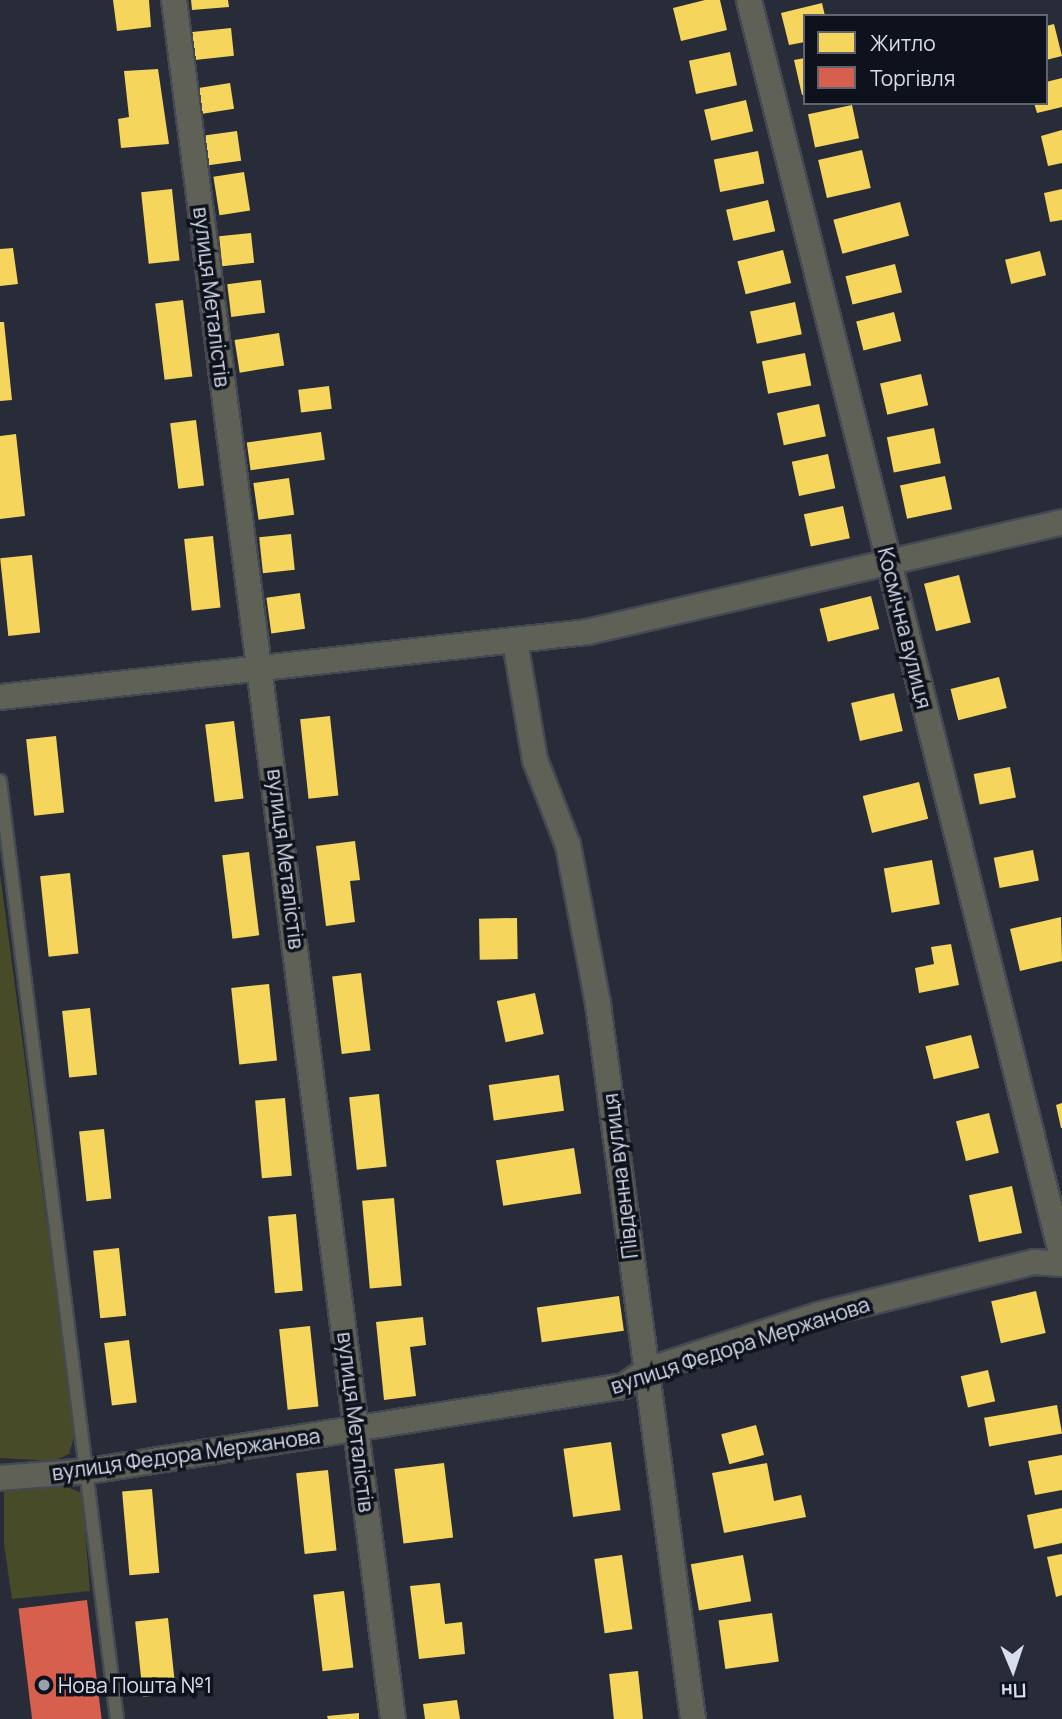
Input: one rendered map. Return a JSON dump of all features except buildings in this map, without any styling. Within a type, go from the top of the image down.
[{"type":"street","name":"вулиця Металістів","points":[[174,0],[256,649],[262,665],[393,1719]]},
{"type":"street","name":"Космічна вулиця","points":[[749,0],[1062,1256]]},
{"type":"street","points":[[0,697],[262,665],[587,632],[890,565],[1062,522]]},
{"type":"street","name":"Південна вулиця","points":[[515,641],[535,760],[568,845],[598,1004],[624,1180],[624,1222],[648,1370],[693,1719]]},
{"type":"street","name":"вулиця Федора Мержанова","points":[[0,1478],[89,1471],[357,1431],[624,1386],[648,1370],[818,1315],[1034,1262],[1062,1264]]},
{"type":"lane","points":[[0,781],[89,1471],[117,1719]]},
{"type":"green space","points":[[0,874],[75,1434],[69,1454],[54,1461],[0,1458]]},
{"type":"green space","points":[[59,1484],[82,1493],[90,1591],[12,1599],[4,1544],[4,1488]]},
{"type":"place","name":"Нова Пошта №1","points":[[44,1685]]}]
